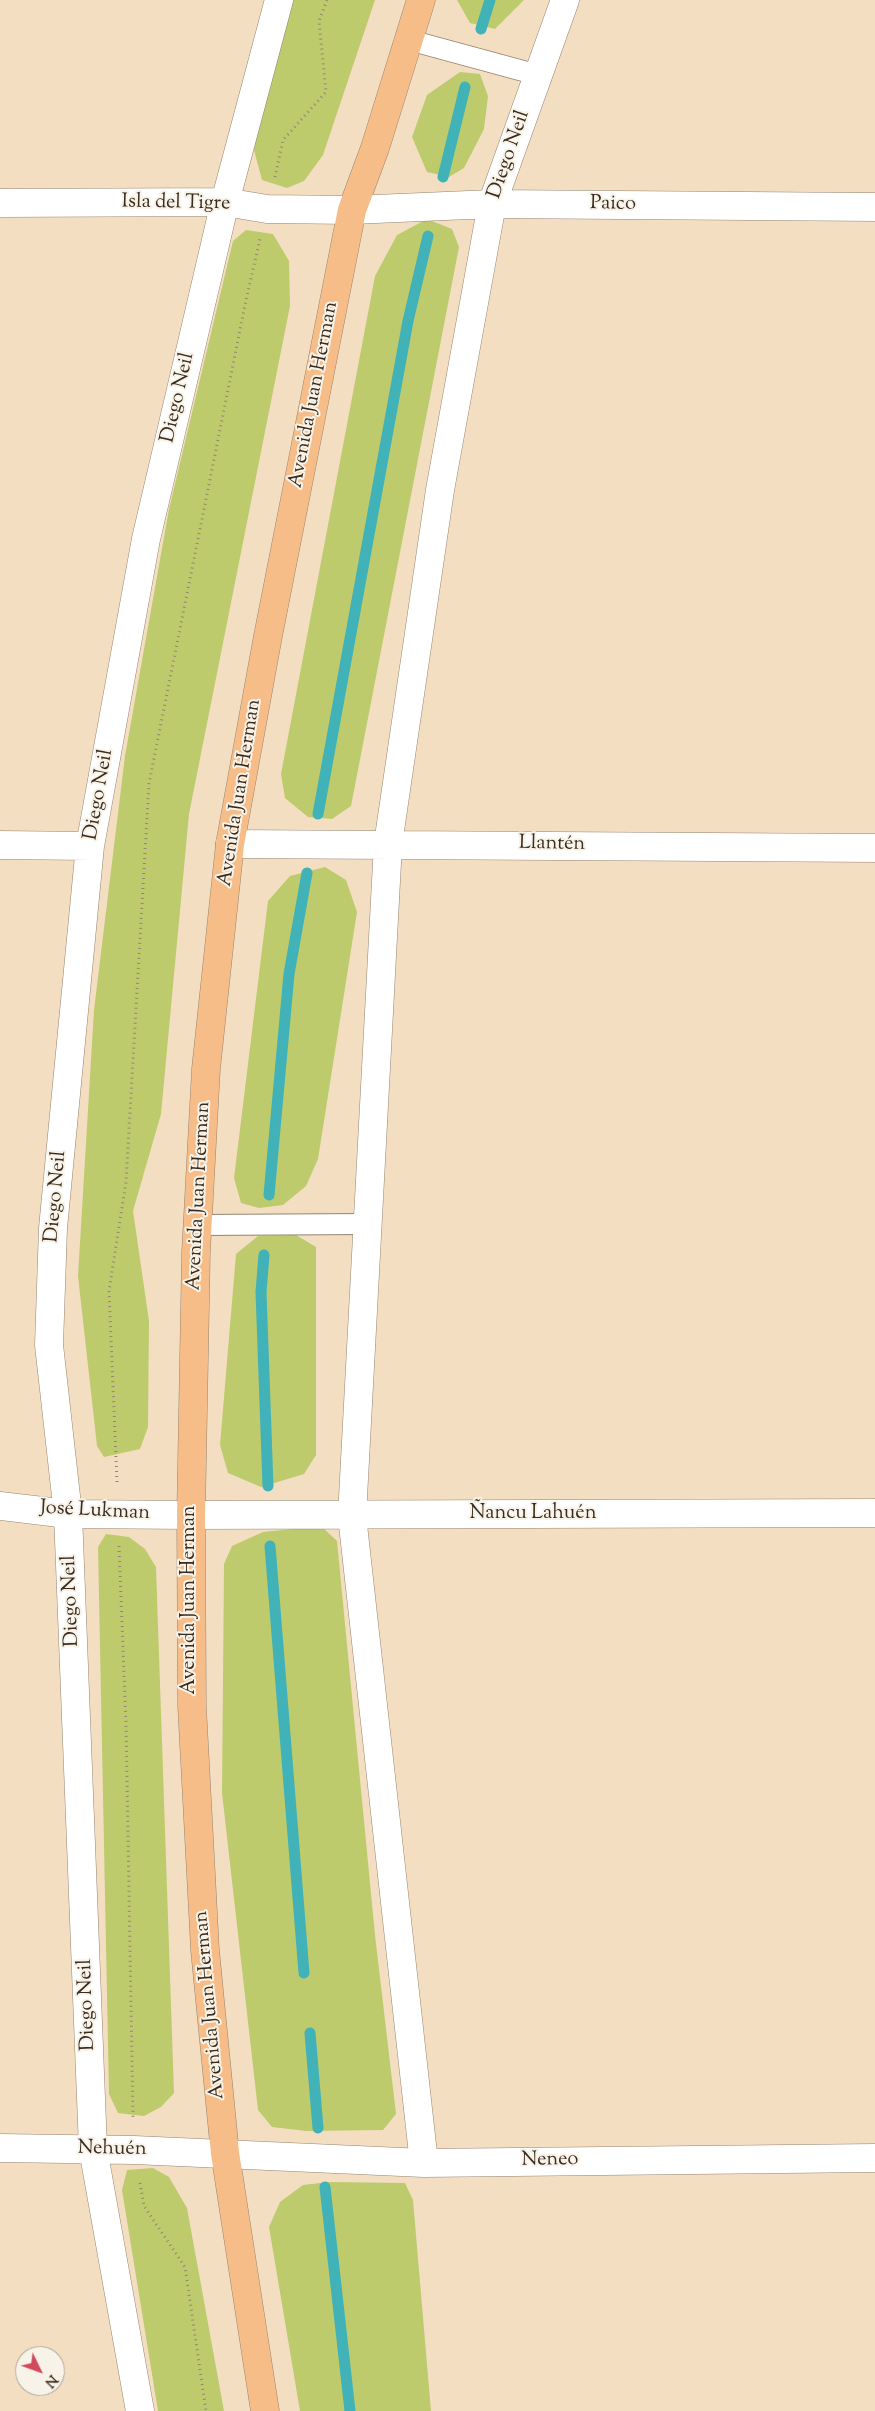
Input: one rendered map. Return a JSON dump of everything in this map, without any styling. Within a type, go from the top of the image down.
[{"type":"main road","name":"Avenida Juan Herman","points":[[265,2411],[225,2153],[205,1950],[193,1735],[191,1516],[198,1225],[206,1069],[230,844],[268,636],[352,210],[375,148],[421,0]]},
{"type":"street","name":"Diego Neil","points":[[140,2411],[93,2149],[68,1514],[49,1336],[53,1228],[90,846],[146,539],[225,202],[279,0]]},
{"type":"street","name":"Diego Neil","points":[[424,2163],[352,1516],[388,844],[440,490],[492,204],[565,0]]},
{"type":"street","name":"Isla del Tigre","points":[[0,203],[225,202],[267,209],[352,210]]},
{"type":"street","name":"Paico","points":[[352,210],[492,204],[875,207]]},
{"type":"street","name":"Llantén","points":[[230,844],[875,848]]},
{"type":"street","points":[[0,845],[90,846]]},
{"type":"street","name":"José Lukman","points":[[0,1506],[68,1514],[191,1516]]},
{"type":"street","name":"Ñancu Lahuén","points":[[191,1516],[875,1513]]},
{"type":"street","name":"Nehuén","points":[[0,2148],[225,2153]]},
{"type":"street","name":"Neneo","points":[[225,2153],[424,2163],[875,2158]]},
{"type":"lane","points":[[409,40],[538,75]]},
{"type":"lane","points":[[198,1225],[368,1224]]},
{"type":"green space","points":[[293,0],[375,0],[323,155],[304,181],[287,188],[262,180],[250,135]]},
{"type":"green space","points":[[457,0],[524,0],[495,29],[470,23]]},
{"type":"green space","points":[[460,72],[480,74],[488,96],[484,129],[464,168],[449,177],[427,172],[412,137],[427,95]]},
{"type":"green space","points":[[427,219],[452,229],[459,247],[351,806],[332,819],[308,817],[285,798],[281,774],[375,276],[397,235]]},
{"type":"green space","points":[[246,230],[273,234],[289,261],[290,306],[189,814],[161,1114],[133,1211],[149,1321],[148,1427],[140,1449],[104,1457],[97,1446],[78,1276],[94,1010],[125,756],[169,509],[233,241]]},
{"type":"green space","points":[[325,867],[346,880],[357,912],[318,1159],[306,1186],[283,1205],[259,1208],[241,1203],[234,1178],[268,901],[290,876]]},
{"type":"green space","points":[[296,1235],[316,1247],[316,1455],[304,1474],[261,1487],[228,1473],[220,1445],[236,1254],[258,1236]]},
{"type":"green space","points":[[321,1526],[337,1541],[375,1935],[396,2114],[383,2130],[306,2131],[272,2127],[258,2110],[222,1793],[224,1564],[232,1546],[263,1532]]},
{"type":"green space","points":[[106,1534],[129,1537],[145,1549],[156,1567],[174,2093],[161,2107],[144,2116],[118,2113],[109,2094],[98,1547]]},
{"type":"green space","points":[[153,2168],[169,2177],[187,2208],[224,2411],[158,2411],[122,2190],[127,2170]]},
{"type":"green space","points":[[329,2182],[405,2183],[413,2200],[431,2411],[300,2411],[269,2227],[280,2202],[303,2185]]},
{"type":"waterway","points":[[481,29],[490,0]]},
{"type":"waterway","points":[[443,177],[465,87]]},
{"type":"waterway","points":[[318,814],[408,321],[428,236]]},
{"type":"waterway","points":[[269,1195],[289,974],[307,873]]},
{"type":"waterway","points":[[264,1255],[261,1292],[268,1486]]},
{"type":"waterway","points":[[270,1546],[304,1973]]},
{"type":"waterway","points":[[310,2033],[318,2128]]},
{"type":"waterway","points":[[325,2187],[350,2411]]}]
